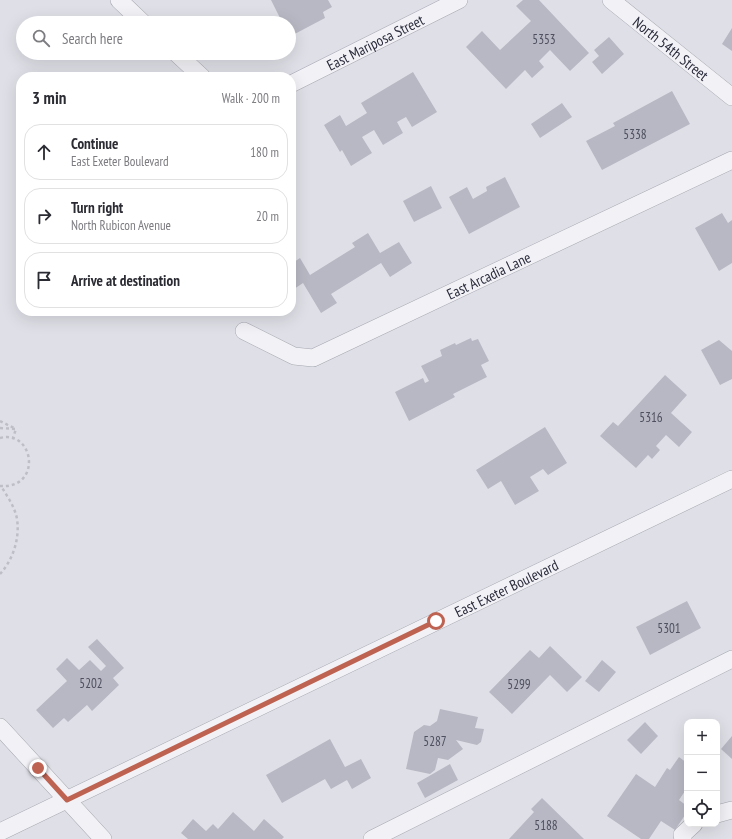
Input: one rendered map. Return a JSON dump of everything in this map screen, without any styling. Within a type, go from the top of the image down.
[{"type":"street","points":[[119,0],[136,16]]},
{"type":"street","name":"East Mariposa Street","points":[[296,82],[460,0]]},
{"type":"street","name":"North 54th Street","points":[[611,0],[732,97]]},
{"type":"street","points":[[184,60],[197,72]]},
{"type":"street","name":"East Arcadia Lane","points":[[244,331],[294,356],[314,358],[732,160]]},
{"type":"street","name":"East Exeter Boulevard","points":[[0,832],[732,479]]},
{"type":"street","points":[[372,839],[732,659]]},
{"type":"street","points":[[0,727],[103,839]]},
{"type":"street","points":[[720,813],[732,810]]},
{"type":"street","points":[[683,839],[682,835],[691,827]]},
{"type":"path","points":[[0,421],[16,429]]},
{"type":"path","points":[[0,428],[16,429]]},
{"type":"path","points":[[12,438],[16,429]]},
{"type":"path","points":[[0,438],[12,438],[26,449],[30,466],[26,474],[18,483],[8,486],[0,486]]},
{"type":"path","points":[[0,486],[11,502],[17,520],[14,550],[11,559],[0,574]]},
{"type":"building","points":[[271,0],[328,0],[332,7],[323,12],[325,18],[296,33],[296,16],[279,16]]},
{"type":"building","points":[[523,0],[539,0],[589,53],[570,71],[550,50],[539,61],[544,67],[532,78],[525,70],[506,89],[466,47],[482,31],[500,50],[531,21],[516,6]]},
{"type":"building","points":[[732,28],[732,51],[722,44]]},
{"type":"building","points":[[609,37],[624,54],[602,74],[592,62],[599,56],[594,50]]},
{"type":"building","points":[[413,72],[437,112],[412,127],[406,117],[397,122],[403,133],[383,145],[374,130],[362,137],[372,153],[351,166],[342,150],[340,152],[324,125],[340,115],[346,126],[367,113],[361,103]]},
{"type":"building","points":[[672,91],[690,124],[602,170],[586,141],[615,126],[613,123]]},
{"type":"building","points":[[562,103],[572,117],[540,138],[531,124]]},
{"type":"building","points":[[505,177],[520,207],[469,234],[449,197],[467,187],[473,199],[487,191],[486,187]]},
{"type":"building","points":[[431,186],[442,208],[414,222],[403,201]]},
{"type":"building","points":[[722,213],[728,223],[732,220],[732,263],[719,271],[695,228]]},
{"type":"building","points":[[368,233],[380,253],[399,242],[412,263],[390,277],[381,263],[331,294],[337,303],[321,313],[303,283],[296,288],[296,261],[300,258],[310,275],[355,247],[352,243]]},
{"type":"building","points":[[471,338],[472,341],[478,339],[489,361],[481,365],[487,377],[453,394],[455,397],[409,421],[395,392],[423,378],[425,383],[429,381],[421,366],[442,356],[440,350]]},
{"type":"building","points":[[719,340],[732,351],[732,379],[720,385],[701,350]]},
{"type":"building","points":[[665,375],[687,395],[671,413],[692,432],[679,447],[666,435],[656,446],[660,450],[652,459],[648,455],[636,468],[600,436],[613,422],[618,426]]},
{"type":"building","points":[[545,427],[567,463],[548,475],[543,469],[530,477],[539,491],[515,505],[501,481],[488,489],[476,470]]},
{"type":"building","points":[[687,601],[701,628],[650,655],[636,627]]},
{"type":"building","points":[[97,639],[124,668],[113,678],[119,685],[92,711],[87,705],[68,722],[64,718],[53,728],[36,710],[67,681],[56,669],[67,658],[79,670],[90,660],[101,671],[106,666],[88,647]]},
{"type":"building","points":[[550,646],[582,677],[567,692],[550,675],[512,714],[489,692],[530,650],[539,658]]},
{"type":"building","points":[[602,660],[616,672],[599,692],[585,681]]},
{"type":"building","points":[[440,709],[478,717],[475,728],[484,729],[481,742],[477,745],[456,740],[463,749],[448,760],[438,758],[435,770],[430,774],[406,769],[414,732],[424,725],[430,726],[437,721]]},
{"type":"building","points":[[645,722],[658,736],[641,754],[627,740]]},
{"type":"building","points":[[732,736],[732,759],[721,749]]},
{"type":"building","points":[[330,739],[345,767],[361,759],[371,778],[352,789],[347,780],[331,789],[325,779],[282,803],[266,775]]},
{"type":"building","points":[[679,757],[684,761],[684,792],[679,800],[684,804],[684,816],[675,830],[661,821],[649,839],[641,839],[607,816],[636,774],[655,787],[667,768],[670,770]]},
{"type":"building","points":[[450,764],[458,780],[425,798],[417,783]]},
{"type":"building","points":[[542,798],[584,839],[509,839],[534,812],[531,809]]},
{"type":"building","points":[[233,812],[254,831],[264,819],[284,837],[282,839],[188,839],[181,833],[193,819],[206,831],[213,824],[218,829]]},
{"type":"route","points":[[38,768],[67,800],[436,621]]}]
